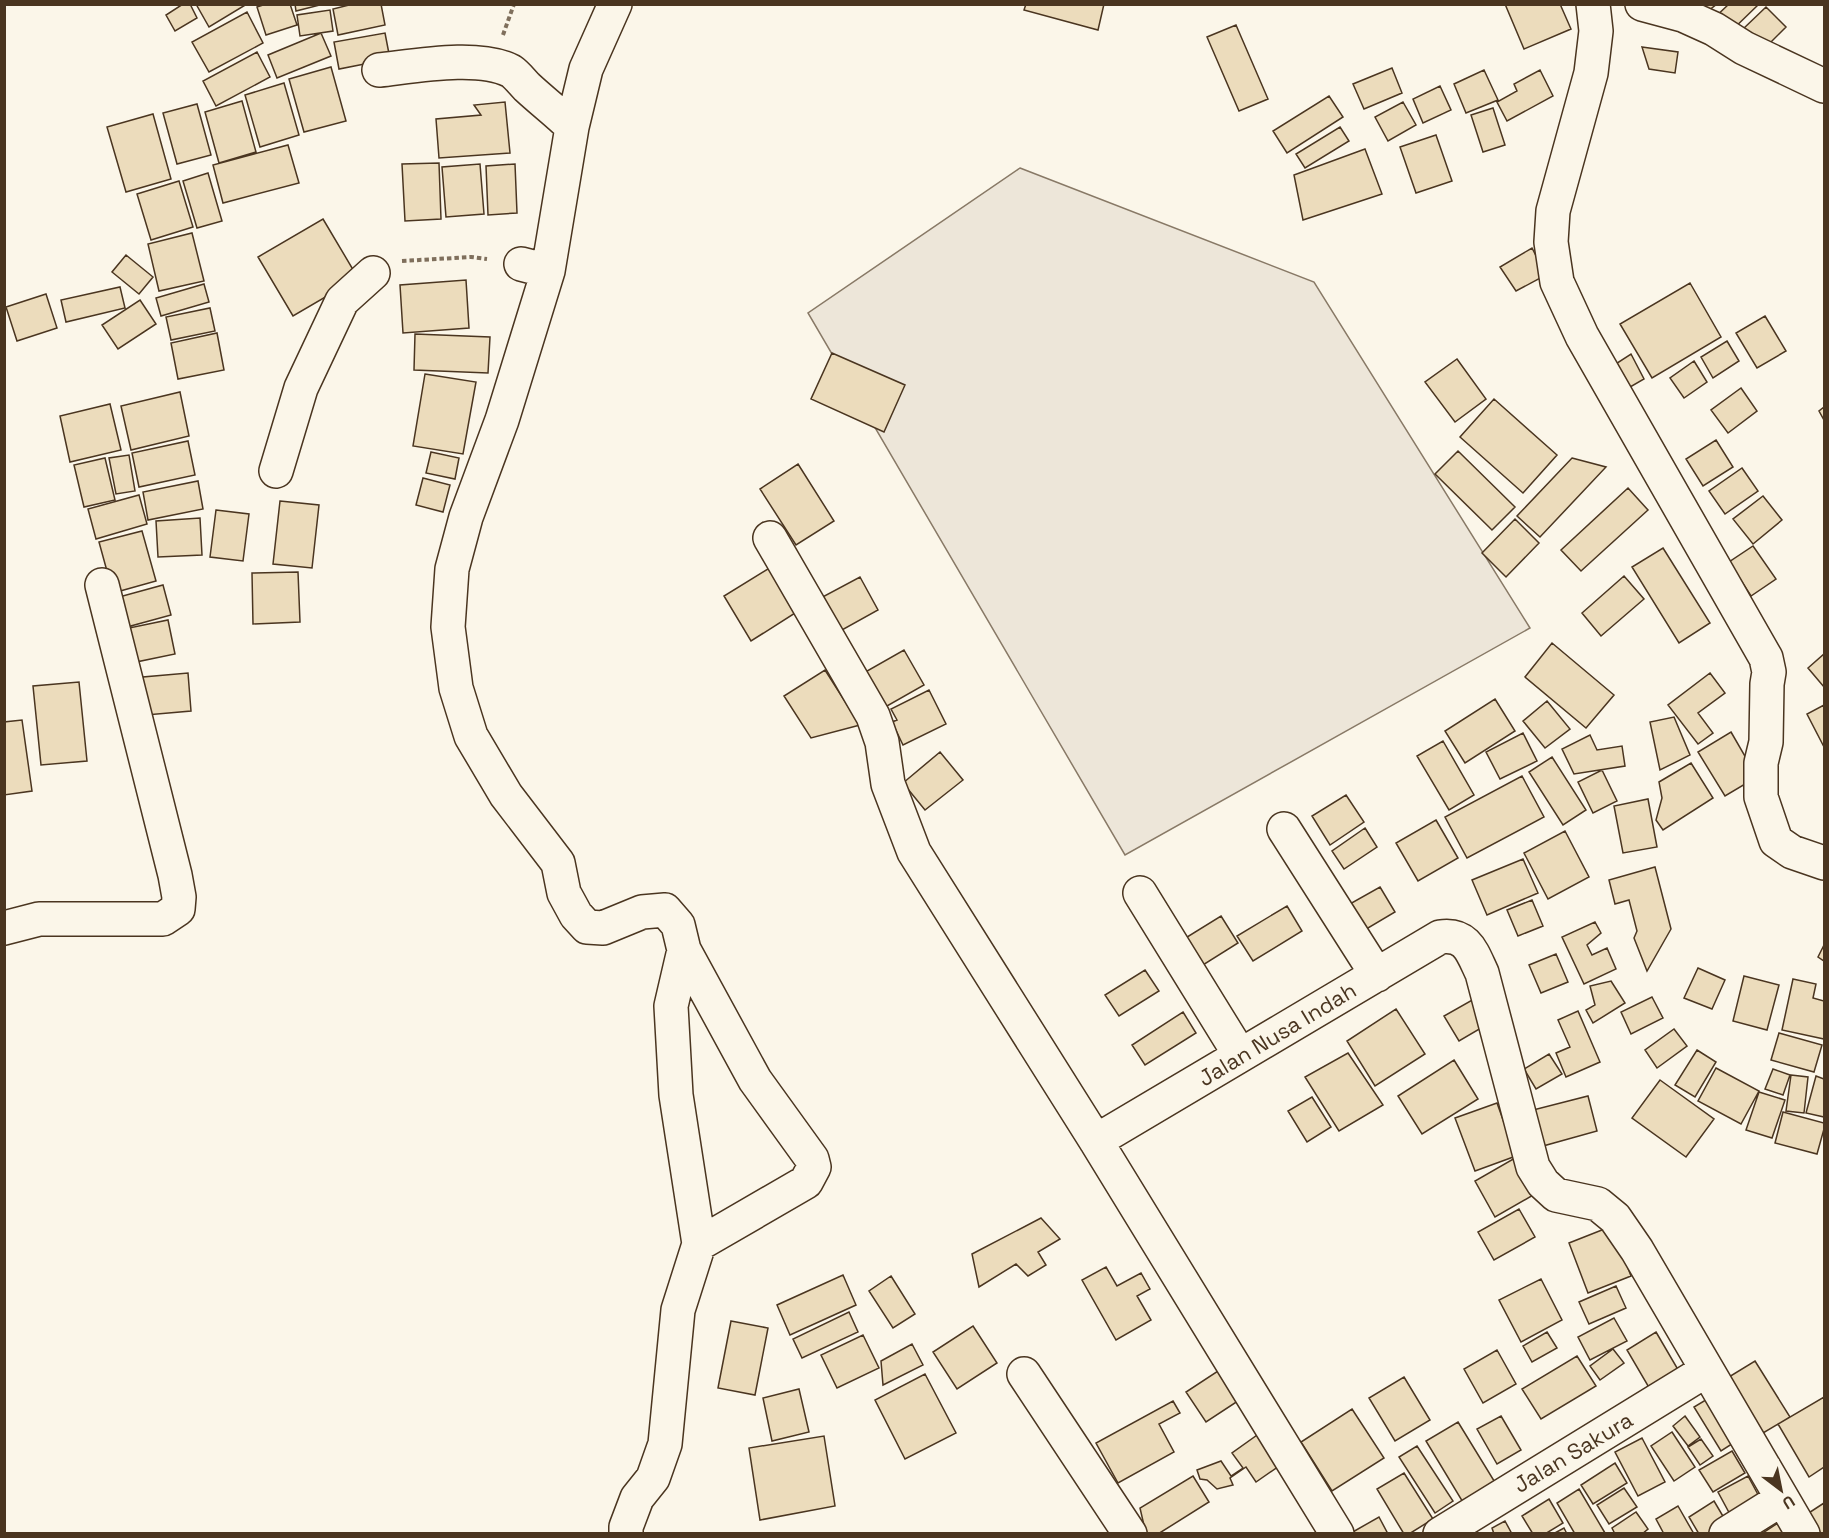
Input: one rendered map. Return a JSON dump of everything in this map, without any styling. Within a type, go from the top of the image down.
[{"type":"street","points":[[615,4],[586,69],[534,268],[502,420],[466,517],[452,570],[448,627],[456,688],[471,736],[506,795],[558,862],[564,893],[576,915],[586,927],[603,928],[642,912],[665,910],[678,925],[684,950],[755,1080],[812,1159],[814,1167],[806,1182],[699,1244]]},
{"type":"street","points":[[1824,86],[1744,48],[1704,24],[1683,15],[1642,4],[1594,9],[1596,31],[1591,73],[1553,211],[1551,242],[1557,282],[1582,336],[1766,658],[1769,672],[1766,742],[1761,764],[1761,797],[1776,841],[1792,852],[1824,863]]},
{"type":"street","points":[[379,70],[439,64],[492,63],[513,72],[526,87],[572,127]]},
{"type":"street","points":[[276,471],[301,388],[342,300],[373,273]]},
{"type":"street","points":[[770,538],[873,716],[882,742],[888,784],[914,852],[1096,1141],[1337,1533]]},
{"type":"street","points":[[4,928],[39,919],[163,919],[178,909],[179,897],[175,875],[102,585]]},
{"type":"street","points":[[1284,829],[1377,975]]},
{"type":"street","points":[[1140,893],[1240,1055]]},
{"type":"street","name":"Jalan Nusa Indah","points":[[1096,1141],[1440,937],[1450,936],[1460,939],[1470,948],[1482,973],[1533,1167],[1543,1184],[1556,1195],[1598,1204],[1615,1218],[1637,1250],[1707,1370]]},
{"type":"street","points":[[626,1533],[637,1498],[653,1478],[665,1444],[678,1310],[699,1244],[676,1095],[671,1006],[684,950]]},
{"type":"street","points":[[1707,1370],[1803,1533]]},
{"type":"street","name":"Jalan Sakura","points":[[1440,1533],[1707,1370]]},
{"type":"street","points":[[1024,1374],[1127,1532]]},
{"type":"street","points":[[1726,1533],[1782,1499]]},
{"type":"path","points":[[373,273],[402,261],[471,257],[534,268]]},
{"type":"shaded area","points":[[1020,168],[1314,282],[1530,628],[1125,855],[808,313]]},
{"type":"building","points":[[183,4],[190,4],[197,18],[175,31],[166,15]]},
{"type":"building","points":[[196,4],[247,4],[209,27]]},
{"type":"building","points":[[266,4],[290,4],[297,25],[266,35],[257,7]]},
{"type":"building","points":[[295,4],[320,4],[320,5],[296,11]]},
{"type":"building","points":[[353,4],[381,4],[385,25],[338,35],[333,9]]},
{"type":"building","points":[[1026,4],[1104,4],[1098,30],[1024,10]]},
{"type":"building","points":[[1505,4],[1560,4],[1571,29],[1524,49]]},
{"type":"building","points":[[1680,4],[1717,4],[1700,17]]},
{"type":"building","points":[[1729,4],[1759,4],[1727,35],[1712,20]]},
{"type":"building","points":[[1766,7],[1786,27],[1762,51],[1742,30]]},
{"type":"building","points":[[330,10],[333,31],[300,36],[297,15]]},
{"type":"building","points":[[247,12],[263,43],[209,72],[192,42]]},
{"type":"building","points":[[1236,25],[1268,99],[1239,111],[1207,37]]},
{"type":"building","points":[[321,33],[331,56],[277,78],[268,55]]},
{"type":"building","points":[[385,33],[390,59],[339,69],[334,42]]},
{"type":"building","points":[[1642,47],[1678,52],[1675,73],[1649,69]]},
{"type":"building","points":[[257,52],[270,77],[216,106],[203,81]]},
{"type":"building","points":[[331,67],[346,121],[304,132],[289,79]]},
{"type":"building","points":[[1392,68],[1402,93],[1364,109],[1353,84]]},
{"type":"building","points":[[1484,70],[1498,100],[1466,113],[1454,84]]},
{"type":"building","points":[[1540,70],[1553,96],[1507,121],[1497,102],[1517,91],[1514,84]]},
{"type":"building","points":[[284,83],[299,135],[260,147],[245,95]]},
{"type":"building","points":[[1440,86],[1451,110],[1423,123],[1413,99]]},
{"type":"building","points":[[1329,96],[1343,117],[1287,153],[1273,131]]},
{"type":"building","points":[[242,101],[256,152],[219,163],[205,112]]},
{"type":"building","points":[[505,102],[510,153],[439,158],[436,119],[481,115],[474,105]]},
{"type":"building","points":[[1403,102],[1416,125],[1388,141],[1375,117]]},
{"type":"building","points":[[197,104],[211,155],[177,164],[163,113]]},
{"type":"building","points":[[1493,108],[1505,145],[1483,152],[1471,115]]},
{"type":"building","points":[[153,114],[171,179],[126,192],[107,127]]},
{"type":"building","points":[[1340,127],[1349,141],[1305,168],[1296,154]]},
{"type":"building","points":[[1436,135],[1452,181],[1416,193],[1400,147]]},
{"type":"building","points":[[288,145],[299,183],[223,203],[213,165]]},
{"type":"building","points":[[1365,149],[1382,194],[1303,220],[1294,175]]},
{"type":"building","points":[[439,163],[441,219],[405,221],[402,164]]},
{"type":"building","points":[[480,164],[484,214],[446,217],[442,167]]},
{"type":"building","points":[[515,164],[517,213],[488,215],[486,166]]},
{"type":"building","points":[[208,173],[222,221],[197,228],[183,181]]},
{"type":"building","points":[[179,181],[193,227],[151,240],[137,194]]},
{"type":"building","points":[[323,219],[358,278],[293,316],[258,257]]},
{"type":"building","points":[[192,233],[204,281],[159,291],[148,244]]},
{"type":"building","points":[[1532,248],[1546,275],[1516,291],[1500,267]]},
{"type":"building","points":[[126,255],[153,277],[139,294],[112,272]]},
{"type":"building","points":[[466,280],[469,328],[403,333],[400,285]]},
{"type":"building","points":[[1690,283],[1721,337],[1652,378],[1620,324]]},
{"type":"building","points":[[204,284],[209,302],[161,316],[156,298]]},
{"type":"building","points":[[120,287],[125,308],[66,322],[61,300]]},
{"type":"building","points":[[46,294],[57,328],[17,341],[6,307]]},
{"type":"building","points":[[140,300],[156,324],[118,349],[102,325]]},
{"type":"building","points":[[210,308],[215,331],[171,340],[166,317]]},
{"type":"building","points":[[1765,316],[1786,351],[1757,368],[1736,333]]},
{"type":"building","points":[[217,333],[224,370],[178,379],[171,343]]},
{"type":"building","points":[[415,334],[490,337],[488,373],[414,370]]},
{"type":"building","points":[[1727,341],[1739,361],[1713,378],[1701,357]]},
{"type":"building","points":[[832,353],[905,385],[884,432],[811,399]]},
{"type":"building","points":[[1631,354],[1644,379],[1625,390],[1611,367]]},
{"type":"building","points":[[1457,359],[1486,399],[1455,422],[1425,382]]},
{"type":"building","points":[[1694,361],[1707,382],[1684,398],[1670,378]]},
{"type":"building","points":[[425,374],[476,382],[463,454],[413,446]]},
{"type":"building","points":[[1741,388],[1757,411],[1728,433],[1711,410]]},
{"type":"building","points":[[180,392],[189,436],[131,450],[121,406]]},
{"type":"building","points":[[1494,399],[1557,455],[1523,493],[1460,437]]},
{"type":"building","points":[[110,404],[121,450],[70,462],[60,416]]},
{"type":"building","points":[[1824,407],[1824,420],[1819,411]]},
{"type":"building","points":[[1716,440],[1733,467],[1703,486],[1686,459]]},
{"type":"building","points":[[188,441],[195,475],[139,487],[132,453]]},
{"type":"building","points":[[1458,451],[1515,507],[1492,530],[1435,474]]},
{"type":"building","points":[[431,452],[459,458],[455,479],[426,473]]},
{"type":"building","points":[[129,455],[135,491],[116,494],[109,458]]},
{"type":"building","points":[[105,458],[115,500],[84,507],[74,465]]},
{"type":"building","points":[[1572,458],[1606,467],[1540,537],[1517,516]]},
{"type":"building","points":[[798,464],[834,521],[796,545],[760,489]]},
{"type":"building","points":[[1742,468],[1758,491],[1725,514],[1709,491]]},
{"type":"building","points":[[423,478],[450,485],[443,512],[416,505]]},
{"type":"building","points":[[198,481],[203,509],[148,520],[143,492]]},
{"type":"building","points":[[1628,488],[1648,510],[1581,571],[1561,550]]},
{"type":"building","points":[[139,495],[147,524],[96,539],[88,509]]},
{"type":"building","points":[[1763,496],[1782,520],[1753,544],[1733,519]]},
{"type":"building","points":[[280,501],[319,505],[312,568],[273,564]]},
{"type":"building","points":[[216,510],[249,514],[243,561],[210,557]]},
{"type":"building","points":[[200,518],[202,555],[158,557],[156,521]]},
{"type":"building","points":[[1515,519],[1539,543],[1506,577],[1482,553]]},
{"type":"building","points":[[142,531],[156,581],[113,593],[99,542]]},
{"type":"building","points":[[1753,546],[1776,579],[1751,596],[1729,562]]},
{"type":"building","points":[[1663,548],[1710,623],[1679,643],[1632,567]]},
{"type":"building","points":[[776,564],[803,608],[751,641],[724,596]]},
{"type":"building","points":[[298,572],[300,622],[253,624],[252,573]]},
{"type":"building","points":[[1624,576],[1644,599],[1601,636],[1582,613]]},
{"type":"building","points":[[860,577],[878,610],[833,635],[815,601]]},
{"type":"building","points":[[163,585],[171,615],[127,627],[119,597]]},
{"type":"building","points":[[168,620],[175,654],[136,662],[129,628]]},
{"type":"building","points":[[1552,643],[1614,695],[1586,728],[1525,677]]},
{"type":"building","points":[[904,650],[924,685],[880,710],[860,675]]},
{"type":"building","points":[[1824,654],[1824,687],[1808,668]]},
{"type":"building","points":[[825,670],[860,725],[811,738],[784,696]]},
{"type":"building","points":[[188,673],[191,711],[146,715],[143,677]]},
{"type":"building","points":[[1710,673],[1725,693],[1698,713],[1713,733],[1698,744],[1668,705]]},
{"type":"building","points":[[79,682],[87,761],[41,765],[33,686]]},
{"type":"building","points":[[929,690],[946,724],[903,745],[892,722],[897,720],[891,709]]},
{"type":"building","points":[[1495,699],[1515,731],[1465,763],[1445,731]]},
{"type":"building","points":[[1547,701],[1570,729],[1545,748],[1523,721]]},
{"type":"building","points":[[1824,705],[1824,747],[1807,714]]},
{"type":"building","points":[[1674,717],[1690,755],[1660,770],[1650,722]]},
{"type":"building","points":[[22,720],[32,791],[4,795],[4,722]]},
{"type":"building","points":[[1731,732],[1757,777],[1725,796],[1698,752]]},
{"type":"building","points":[[1523,733],[1537,761],[1500,779],[1486,752]]},
{"type":"building","points":[[1590,735],[1597,750],[1622,746],[1625,766],[1574,774],[1562,749]]},
{"type":"building","points":[[1443,741],[1474,795],[1449,810],[1417,756]]},
{"type":"building","points":[[940,752],[963,780],[925,810],[903,783]]},
{"type":"building","points":[[1552,757],[1586,810],[1563,825],[1529,772]]},
{"type":"building","points":[[1691,763],[1713,798],[1663,830],[1656,820],[1662,798],[1659,782]]},
{"type":"building","points":[[1602,770],[1617,801],[1593,813],[1578,782]]},
{"type":"building","points":[[1522,776],[1544,817],[1467,858],[1445,817]]},
{"type":"building","points":[[1346,795],[1364,822],[1330,845],[1312,816]]},
{"type":"building","points":[[1648,799],[1657,847],[1623,853],[1614,806]]},
{"type":"building","points":[[1436,820],[1458,858],[1418,881],[1396,843]]},
{"type":"building","points":[[1365,828],[1377,847],[1344,869],[1332,851]]},
{"type":"building","points":[[1565,831],[1589,877],[1548,899],[1524,853]]},
{"type":"building","points":[[1523,859],[1538,893],[1487,915],[1472,880]]},
{"type":"building","points":[[1655,867],[1671,929],[1647,971],[1634,938],[1637,931],[1629,900],[1615,904],[1609,880]]},
{"type":"building","points":[[1380,887],[1395,912],[1363,931],[1348,905]]},
{"type":"building","points":[[1532,900],[1543,926],[1518,936],[1507,910]]},
{"type":"building","points":[[1287,906],[1302,931],[1253,961],[1237,936]]},
{"type":"building","points":[[1221,916],[1238,943],[1195,970],[1179,942]]},
{"type":"building","points":[[1595,922],[1601,933],[1587,945],[1592,955],[1607,948],[1616,969],[1584,984],[1562,937]]},
{"type":"building","points":[[1824,945],[1824,961],[1818,957]]},
{"type":"building","points":[[1556,954],[1568,982],[1541,993],[1529,965]]},
{"type":"building","points":[[1698,968],[1725,980],[1712,1009],[1684,998]]},
{"type":"building","points":[[1145,970],[1159,991],[1119,1016],[1105,995]]},
{"type":"building","points":[[1744,976],[1779,985],[1767,1030],[1733,1021]]},
{"type":"building","points":[[1793,979],[1816,984],[1813,998],[1824,1001],[1824,1039],[1782,1030]]},
{"type":"building","points":[[1611,981],[1625,1003],[1593,1023],[1586,1010],[1595,1005],[1590,986]]},
{"type":"building","points":[[1652,997],[1663,1018],[1631,1034],[1621,1012]]},
{"type":"building","points":[[1474,999],[1488,1024],[1459,1041],[1444,1016]]},
{"type":"building","points":[[1396,1009],[1425,1054],[1375,1086],[1347,1041]]},
{"type":"building","points":[[1578,1011],[1600,1062],[1566,1077],[1556,1053],[1570,1047],[1558,1020]]},
{"type":"building","points":[[1183,1012],[1196,1033],[1145,1065],[1132,1045]]},
{"type":"building","points":[[1674,1029],[1687,1046],[1657,1068],[1645,1050]]},
{"type":"building","points":[[1779,1033],[1822,1045],[1814,1072],[1771,1060]]},
{"type":"building","points":[[1697,1050],[1716,1062],[1695,1097],[1675,1085]]},
{"type":"building","points":[[1348,1053],[1383,1105],[1339,1131],[1305,1077]]},
{"type":"building","points":[[1549,1054],[1562,1074],[1536,1089],[1524,1069]]},
{"type":"building","points":[[1454,1060],[1478,1099],[1422,1134],[1398,1096]]},
{"type":"building","points":[[1716,1068],[1759,1091],[1741,1124],[1698,1101]]},
{"type":"building","points":[[1773,1069],[1790,1075],[1783,1095],[1765,1089]]},
{"type":"building","points":[[1791,1075],[1808,1077],[1804,1113],[1786,1111]]},
{"type":"building","points":[[1816,1076],[1824,1079],[1824,1117],[1806,1113]]},
{"type":"building","points":[[1660,1080],[1714,1119],[1686,1157],[1632,1118]]},
{"type":"building","points":[[1759,1092],[1785,1100],[1772,1138],[1746,1130]]},
{"type":"building","points":[[1588,1096],[1597,1131],[1543,1146],[1533,1110]]},
{"type":"building","points":[[1312,1097],[1331,1127],[1307,1142],[1288,1111]]},
{"type":"building","points":[[1497,1103],[1516,1156],[1475,1171],[1455,1118]]},
{"type":"building","points":[[1783,1112],[1824,1123],[1817,1154],[1775,1143]]},
{"type":"building","points":[[1515,1158],[1535,1194],[1495,1217],[1475,1181]]},
{"type":"building","points":[[1519,1209],[1535,1237],[1494,1260],[1478,1232]]},
{"type":"building","points":[[1041,1218],[1060,1239],[1038,1252],[1046,1265],[1028,1276],[1016,1264],[979,1287],[972,1254]]},
{"type":"building","points":[[1612,1226],[1631,1276],[1588,1293],[1569,1243]]},
{"type":"building","points":[[1106,1267],[1117,1286],[1141,1273],[1150,1289],[1137,1296],[1151,1320],[1116,1340],[1082,1280]]},
{"type":"building","points":[[843,1275],[856,1305],[790,1335],[777,1305]]},
{"type":"building","points":[[891,1276],[915,1314],[893,1328],[869,1291]]},
{"type":"building","points":[[1541,1279],[1562,1320],[1521,1342],[1499,1300]]},
{"type":"building","points":[[1616,1286],[1626,1308],[1589,1324],[1579,1302]]},
{"type":"building","points":[[849,1312],[858,1332],[802,1358],[793,1339]]},
{"type":"building","points":[[1614,1318],[1627,1341],[1590,1360],[1578,1337]]},
{"type":"building","points":[[731,1321],[768,1328],[755,1395],[718,1388]]},
{"type":"building","points":[[973,1326],[997,1363],[957,1389],[933,1352]]},
{"type":"building","points":[[1547,1332],[1557,1348],[1532,1362],[1523,1346]]},
{"type":"building","points":[[1656,1332],[1680,1373],[1651,1391],[1627,1350]]},
{"type":"building","points":[[863,1335],[879,1368],[837,1388],[821,1355]]},
{"type":"building","points":[[912,1344],[923,1365],[883,1385],[881,1361]]},
{"type":"building","points":[[1613,1349],[1624,1363],[1600,1380],[1590,1366]]},
{"type":"building","points":[[1497,1350],[1516,1384],[1483,1403],[1464,1369]]},
{"type":"building","points":[[1577,1356],[1596,1386],[1541,1419],[1522,1389]]},
{"type":"building","points":[[1755,1361],[1790,1417],[1753,1439],[1719,1383]]},
{"type":"building","points":[[1221,1369],[1241,1399],[1206,1422],[1186,1392]]},
{"type":"building","points":[[925,1374],[956,1433],[905,1459],[875,1400]]},
{"type":"building","points":[[1404,1377],[1430,1420],[1395,1441],[1369,1398]]},
{"type":"building","points":[[799,1389],[809,1432],[772,1441],[763,1398]]},
{"type":"building","points":[[1824,1397],[1824,1467],[1809,1477],[1778,1424]]},
{"type":"building","points":[[1709,1398],[1735,1442],[1721,1451],[1694,1407]]},
{"type":"building","points":[[1173,1401],[1180,1413],[1159,1424],[1174,1452],[1118,1483],[1096,1443]]},
{"type":"building","points":[[1352,1409],[1384,1458],[1332,1491],[1301,1442]]},
{"type":"building","points":[[1501,1416],[1521,1450],[1497,1464],[1477,1429]]},
{"type":"building","points":[[1685,1416],[1700,1437],[1688,1446],[1673,1426]]},
{"type":"building","points":[[1458,1422],[1496,1484],[1464,1504],[1426,1441]]},
{"type":"building","points":[[1672,1432],[1695,1467],[1674,1481],[1651,1446]]},
{"type":"building","points":[[1260,1433],[1282,1464],[1256,1482],[1246,1467],[1230,1478],[1233,1485],[1217,1489],[1207,1480],[1200,1479],[1197,1470],[1221,1461],[1231,1476],[1243,1468],[1232,1453]]},
{"type":"building","points":[[824,1436],[835,1506],[760,1520],[749,1448]]},
{"type":"building","points":[[1642,1438],[1665,1482],[1638,1496],[1615,1452]]},
{"type":"building","points":[[1701,1439],[1713,1456],[1700,1465],[1688,1447]]},
{"type":"building","points":[[1417,1446],[1453,1501],[1435,1513],[1399,1457]]},
{"type":"building","points":[[1732,1451],[1745,1473],[1713,1492],[1699,1470]]},
{"type":"building","points":[[1615,1463],[1627,1483],[1593,1504],[1581,1485]]},
{"type":"building","points":[[1404,1473],[1433,1519],[1409,1534],[1404,1534],[1377,1489]]},
{"type":"building","points":[[1193,1476],[1209,1502],[1158,1534],[1146,1534],[1140,1508]]},
{"type":"building","points":[[1748,1476],[1762,1502],[1732,1518],[1718,1492]]},
{"type":"building","points":[[1624,1488],[1637,1507],[1609,1524],[1597,1505]]},
{"type":"building","points":[[1579,1489],[1604,1534],[1575,1534],[1557,1503]]},
{"type":"building","points":[[1549,1499],[1563,1523],[1545,1534],[1533,1534],[1522,1516]]},
{"type":"building","points":[[1714,1501],[1727,1523],[1709,1534],[1699,1534],[1689,1517]]},
{"type":"building","points":[[1824,1503],[1824,1534],[1810,1534],[1801,1518]]},
{"type":"building","points":[[1678,1506],[1694,1534],[1664,1534],[1656,1519]]},
{"type":"building","points":[[1636,1512],[1648,1529],[1642,1534],[1615,1534],[1612,1528]]},
{"type":"building","points":[[1379,1517],[1388,1534],[1351,1533]]},
{"type":"building","points":[[1505,1521],[1512,1534],[1494,1534],[1492,1528]]},
{"type":"building","points":[[1778,1523],[1784,1534],[1761,1534]]},
{"type":"building","points":[[1564,1528],[1567,1534],[1553,1534]]}]
